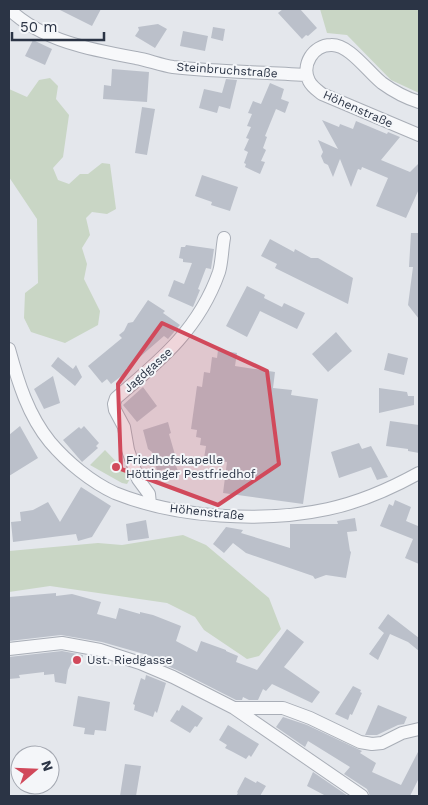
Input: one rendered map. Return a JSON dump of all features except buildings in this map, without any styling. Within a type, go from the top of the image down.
[{"type":"street","name":"Steinbruchstraße","points":[[9,9],[18,18],[55,38],[94,50],[146,59],[170,67],[306,75]]},
{"type":"street","points":[[306,75],[308,59],[314,51],[322,46],[331,44],[348,51],[388,88],[419,102]]},
{"type":"street","name":"Höhenstraße","points":[[306,75],[309,82],[322,94],[415,133]]},
{"type":"street","points":[[415,133],[419,146]]},
{"type":"street","name":"Jagdgasse","points":[[150,504],[149,494],[138,479],[128,450],[124,427],[114,404],[116,398],[180,341],[201,311],[219,271],[224,238]]},
{"type":"street","name":"Höhenstraße","points":[[9,349],[18,382],[28,407],[38,426],[51,443],[67,460],[93,480],[114,492],[150,504],[173,510],[207,514],[259,517],[294,515],[336,507],[375,495],[419,473]]},
{"type":"street","points":[[9,649],[62,642],[100,650],[140,663],[173,677],[234,708],[362,796]]},
{"type":"street","points":[[234,708],[283,708],[310,718],[360,742],[372,744],[382,743],[402,733],[419,729]]},
{"type":"highlighted area","points":[[162,323],[267,371],[279,464],[218,505],[121,469],[118,384]]},
{"type":"green space","points":[[320,9],[419,9],[419,93],[391,80],[347,35],[327,33]]},
{"type":"green space","points":[[50,78],[58,86],[56,99],[69,115],[63,157],[53,168],[58,180],[69,184],[80,174],[88,174],[102,163],[110,164],[116,209],[107,214],[92,212],[86,218],[90,235],[82,248],[87,264],[84,279],[100,311],[98,325],[65,343],[31,332],[24,318],[25,293],[38,283],[37,219],[9,177],[9,89],[27,97],[39,80]]},
{"type":"green space","points":[[105,450],[131,477],[127,484],[90,465]]},
{"type":"green space","points":[[183,535],[206,545],[269,598],[281,629],[259,656],[247,659],[204,630],[195,617],[167,603],[50,586],[9,592],[9,551],[98,543],[122,545]]},
{"type":"place","name":"Friedhofskapelle Höttinger Pestfriedhof","points":[[116,467]]},
{"type":"place","name":"Ust. Riedgasse","points":[[77,660]]}]
